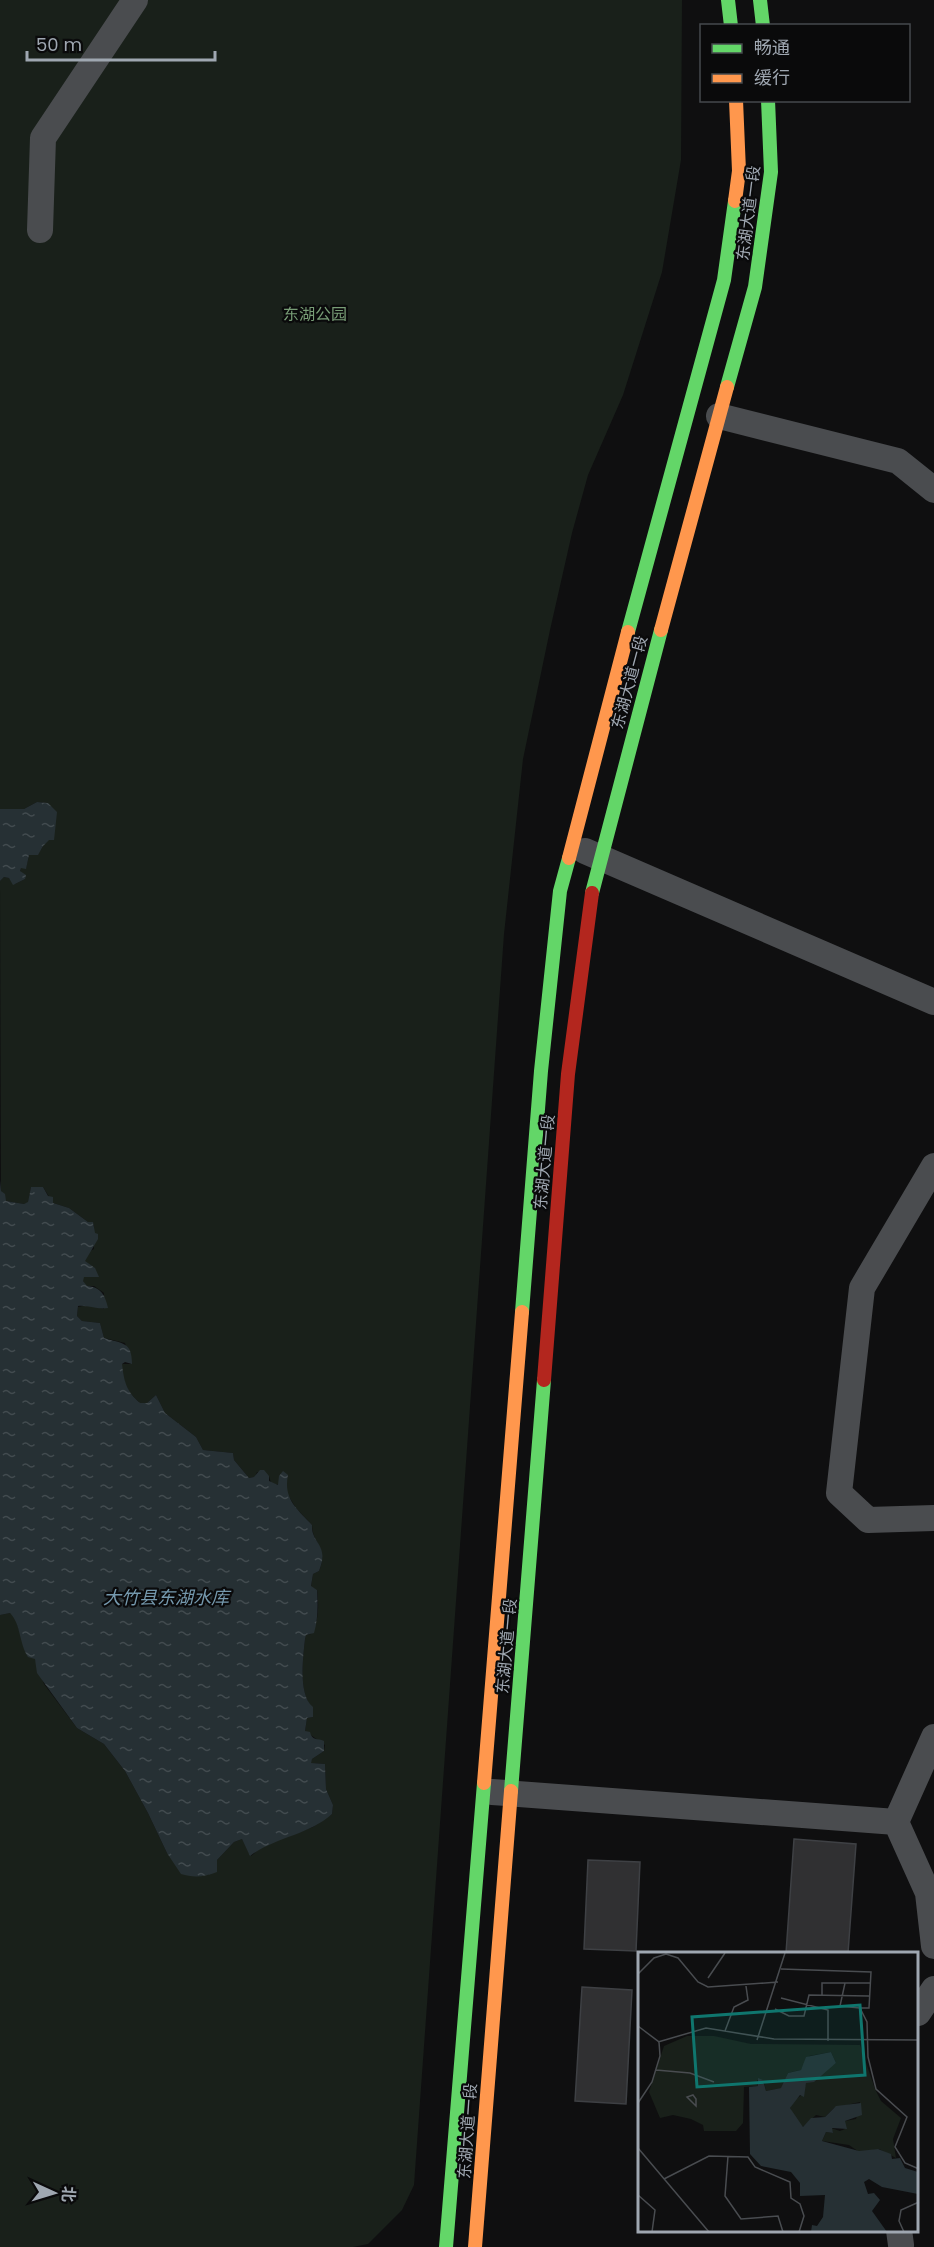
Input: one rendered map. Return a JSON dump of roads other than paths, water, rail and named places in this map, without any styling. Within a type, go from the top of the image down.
[{"type":"main road","points":[[728,0],[732,24]]},
{"type":"main road","points":[[760,0],[763,24]]},
{"type":"main road","name":"东湖大道一段","points":[[446,2247],[541,1071],[560,891],[656,524],[724,280],[739,171],[736,102]]},
{"type":"main road","name":"东湖大道一段","points":[[475,2247],[568,1074],[591,898],[647,679],[755,287],[771,172],[768,102]]},
{"type":"street","points":[[40,230],[43,138],[135,0]]},
{"type":"street","points":[[719,416],[898,461],[934,490]]},
{"type":"street","points":[[573,846],[934,1002]]},
{"type":"street","points":[[934,1167],[862,1288],[839,1493],[868,1520],[934,1518]]},
{"type":"street","points":[[934,1737],[896,1822],[928,1893],[934,1946]]},
{"type":"street","points":[[483,1792],[896,1822]]},
{"type":"street","points":[[919,2012],[934,1989]]},
{"type":"water","points":[[37,802],[48,803],[57,812],[54,840],[49,840],[38,855],[29,855],[26,869],[21,868],[20,871],[26,875],[25,879],[13,885],[9,878],[4,877],[0,881],[0,809],[24,809]]},
{"type":"water","name":"大竹县东湖水库","points":[[0,1180],[1,1191],[5,1194],[6,1201],[24,1204],[28,1202],[31,1187],[43,1187],[48,1196],[53,1197],[53,1203],[69,1208],[88,1222],[93,1222],[98,1239],[85,1261],[95,1268],[99,1277],[84,1277],[83,1281],[87,1286],[102,1292],[108,1308],[78,1306],[77,1316],[82,1321],[100,1323],[104,1338],[128,1347],[132,1364],[125,1362],[122,1364],[124,1376],[126,1385],[140,1403],[147,1403],[156,1395],[165,1413],[196,1437],[203,1450],[233,1453],[234,1460],[249,1478],[254,1477],[260,1470],[264,1470],[269,1476],[269,1481],[278,1485],[279,1476],[283,1471],[288,1475],[289,1497],[312,1525],[312,1531],[321,1550],[322,1562],[319,1571],[313,1574],[311,1586],[317,1590],[318,1606],[314,1633],[306,1635],[305,1639],[303,1685],[308,1701],[313,1707],[313,1717],[307,1718],[305,1731],[310,1732],[313,1738],[324,1741],[324,1751],[312,1759],[311,1763],[325,1764],[326,1789],[333,1805],[332,1814],[313,1827],[270,1844],[250,1856],[242,1839],[234,1842],[217,1860],[217,1872],[212,1874],[195,1876],[181,1874],[167,1853],[125,1771],[104,1744],[77,1728],[37,1673],[35,1659],[28,1657],[25,1652],[14,1617],[10,1613],[0,1615]]},
{"type":"park label","name":"东湖公园","points":[[315,314]]}]
